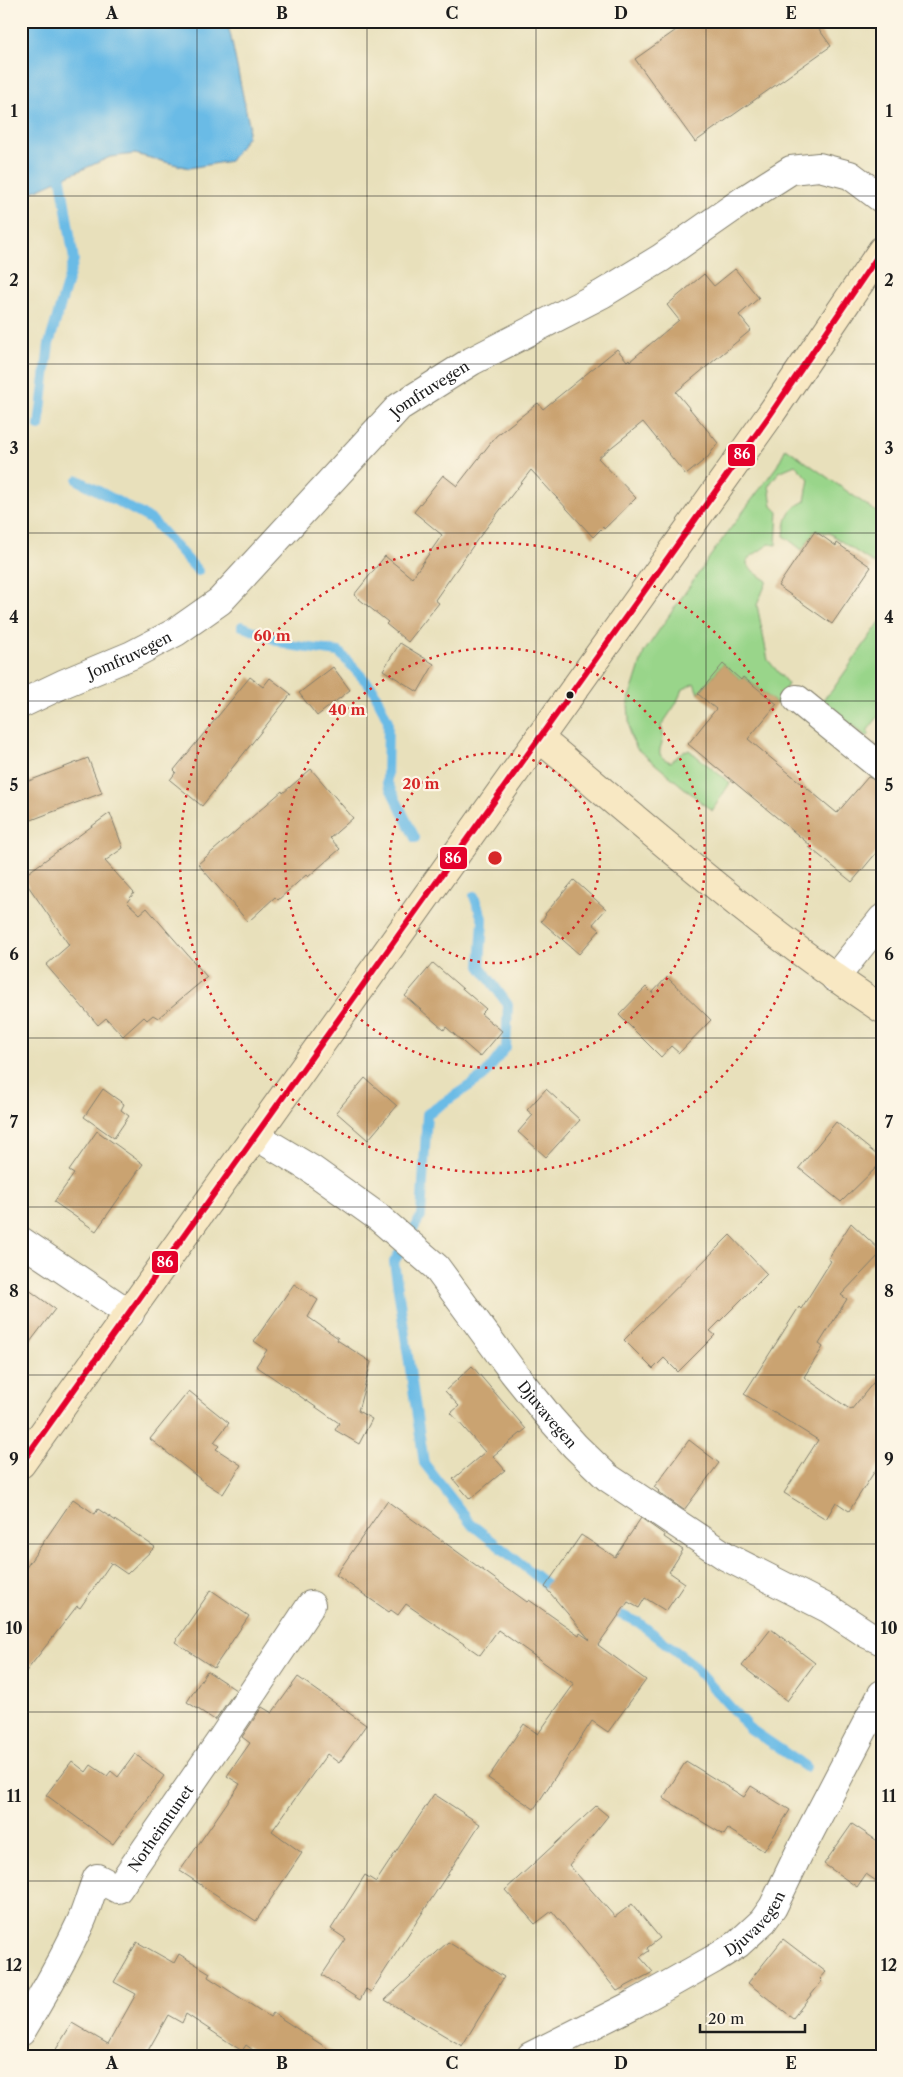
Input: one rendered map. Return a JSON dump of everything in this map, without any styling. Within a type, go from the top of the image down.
[{"type":"main road","points":[[21,1464],[130,1314],[770,415],[882,250]]},
{"type":"main road","points":[[539,738],[770,930],[835,978],[882,1009]]},
{"type":"street","name":"Jomfruvegen","points":[[21,704],[65,682],[132,655],[176,632],[220,601],[399,407],[472,361],[602,294],[661,258],[744,200],[791,170],[819,167],[850,175],[882,199]]},
{"type":"street","points":[[797,699],[882,768]]},
{"type":"street","points":[[835,978],[882,919]]},
{"type":"street","name":"Djuvavegen","points":[[256,1136],[311,1169],[378,1217],[436,1267],[513,1372],[550,1418],[607,1477],[727,1557],[828,1609],[867,1634],[882,1641]]},
{"type":"street","points":[[21,1241],[130,1314]]},
{"type":"street","name":"Norheimtunet","points":[[21,2032],[47,1988],[80,1923],[97,1878],[118,1889],[311,1605]]},
{"type":"street","name":"Djuvavegen","points":[[531,2056],[636,2003],[714,1959],[738,1944],[763,1921],[773,1907],[882,1694]]},
{"type":"green space","points":[[786,448],[882,516],[882,569],[829,533],[815,531],[802,550],[784,536],[788,515],[794,508],[805,501],[809,479],[795,465],[779,472],[769,485],[772,506],[778,512],[776,545],[769,544],[750,557],[747,564],[767,581],[757,605],[768,660],[788,684],[777,704],[744,677],[741,680],[723,664],[698,694],[694,683],[682,690],[676,704],[661,726],[663,739],[660,750],[661,756],[671,762],[685,750],[689,750],[730,783],[712,811],[637,749],[630,735],[628,703],[644,652],[716,548],[777,466]]},
{"type":"green space","points":[[882,619],[882,712],[867,731],[870,734],[867,737],[825,704],[823,699],[831,692]]},
{"type":"water","points":[[21,21],[226,21],[249,125],[247,137],[230,161],[189,168],[135,154],[110,157],[21,197]]},
{"type":"building","points":[[689,21],[813,21],[831,46],[695,142],[635,59]]},
{"type":"building","points":[[735,269],[759,298],[739,315],[751,330],[676,392],[718,443],[708,457],[686,475],[643,422],[598,458],[636,498],[593,537],[531,470],[477,540],[435,600],[439,603],[408,642],[386,624],[388,622],[354,595],[385,556],[412,578],[442,535],[414,512],[443,475],[457,486],[496,436],[538,403],[543,409],[617,349],[627,361],[629,359],[630,361],[679,320],[667,305],[704,274],[714,286]]},
{"type":"building","points":[[815,531],[836,546],[837,543],[871,567],[832,624],[778,586]]},
{"type":"building","points":[[400,643],[434,664],[418,692],[383,670]]},
{"type":"building","points":[[723,664],[741,680],[743,677],[777,704],[748,739],[837,813],[868,777],[882,783],[882,846],[852,882],[688,744],[716,709],[698,694]]},
{"type":"building","points":[[333,667],[350,690],[317,716],[299,693]]},
{"type":"building","points":[[250,677],[263,687],[270,678],[291,694],[202,806],[170,780],[176,772],[174,770]]},
{"type":"building","points":[[88,758],[102,793],[21,824],[21,784]]},
{"type":"building","points":[[311,769],[353,818],[330,838],[340,849],[308,877],[306,875],[278,900],[275,897],[248,922],[198,864],[282,791],[283,793]]},
{"type":"building","points":[[110,813],[123,848],[105,861],[134,893],[127,902],[140,914],[147,908],[207,977],[158,1018],[153,1015],[147,1020],[144,1017],[123,1036],[106,1018],[98,1025],[46,965],[69,945],[22,877]]},
{"type":"building","points":[[574,880],[606,909],[593,924],[600,930],[579,954],[541,921]]},
{"type":"building","points":[[433,963],[486,1009],[481,1014],[502,1031],[480,1057],[446,1027],[444,1030],[405,996]]},
{"type":"building","points":[[667,977],[711,1020],[679,1053],[671,1046],[661,1057],[619,1015],[646,987],[652,993]]},
{"type":"building","points":[[365,1078],[397,1106],[368,1140],[336,1112]]},
{"type":"building","points":[[103,1089],[124,1104],[121,1110],[129,1116],[114,1138],[84,1117]]},
{"type":"building","points":[[546,1089],[580,1120],[546,1157],[518,1132],[533,1115],[527,1110]]},
{"type":"building","points":[[836,1122],[882,1159],[882,1162],[841,1202],[799,1168]]},
{"type":"building","points":[[97,1131],[143,1164],[96,1231],[54,1202],[74,1174],[69,1171]]},
{"type":"building","points":[[851,1223],[882,1252],[841,1295],[847,1299],[819,1344],[823,1347],[804,1377],[851,1410],[882,1372],[882,1460],[849,1511],[836,1502],[826,1519],[784,1493],[818,1440],[744,1394],[799,1307],[801,1309],[831,1261],[828,1259]]},
{"type":"building","points":[[730,1235],[767,1274],[710,1331],[715,1335],[678,1372],[664,1358],[653,1369],[624,1340]]},
{"type":"building","points":[[21,1284],[55,1309],[21,1354]]},
{"type":"building","points":[[294,1284],[318,1300],[308,1317],[338,1338],[337,1340],[371,1362],[358,1411],[372,1419],[359,1444],[335,1430],[339,1423],[256,1366],[267,1350],[254,1341]]},
{"type":"building","points":[[472,1366],[526,1429],[493,1456],[505,1470],[470,1499],[453,1479],[485,1452],[451,1413],[459,1406],[445,1391]]},
{"type":"building","points":[[189,1391],[229,1423],[214,1442],[219,1446],[216,1449],[241,1465],[223,1494],[204,1482],[150,1439]]},
{"type":"building","points":[[689,1440],[719,1463],[684,1510],[658,1492],[654,1487]]},
{"type":"building","points":[[73,1499],[95,1514],[98,1509],[155,1547],[127,1574],[111,1563],[80,1608],[77,1606],[21,1678],[21,1575]]},
{"type":"building","points":[[387,1501],[527,1602],[529,1600],[579,1635],[580,1633],[590,1640],[545,1587],[581,1535],[615,1557],[641,1518],[683,1550],[669,1572],[685,1583],[666,1611],[645,1598],[639,1608],[628,1602],[598,1645],[646,1680],[608,1732],[592,1721],[534,1809],[488,1778],[524,1724],[538,1734],[574,1684],[498,1630],[480,1655],[406,1604],[398,1615],[391,1610],[389,1612],[336,1575]]},
{"type":"building","points":[[211,1590],[249,1616],[214,1668],[175,1642]]},
{"type":"building","points":[[771,1629],[815,1663],[787,1701],[742,1666]]},
{"type":"building","points":[[207,1671],[236,1690],[215,1720],[187,1702]]},
{"type":"building","points":[[298,1677],[366,1725],[339,1763],[327,1754],[272,1831],[302,1853],[256,1921],[180,1871],[240,1784],[227,1776],[250,1743],[242,1737],[262,1707],[272,1713]]},
{"type":"building","points":[[135,1754],[164,1776],[113,1844],[46,1795],[72,1761],[86,1772],[91,1765],[107,1776],[111,1771],[118,1777]]},
{"type":"building","points":[[686,1761],[744,1797],[751,1786],[790,1810],[764,1851],[728,1829],[724,1835],[663,1798]]},
{"type":"building","points":[[434,1794],[480,1824],[371,1992],[366,1989],[360,2000],[322,1975],[346,1939],[331,1929],[365,1875],[376,1882]]},
{"type":"building","points":[[596,1806],[608,1816],[569,1865],[615,1917],[632,1904],[660,1938],[647,1948],[649,1951],[640,1957],[653,1972],[617,1991],[552,1911],[535,1924],[505,1890]]},
{"type":"building","points":[[852,1824],[882,1844],[882,1885],[866,1874],[857,1887],[824,1864]]},
{"type":"building","points":[[783,1939],[826,1972],[820,1979],[822,1981],[793,2018],[748,1983]]},
{"type":"building","points":[[137,1942],[174,1963],[179,1954],[210,1973],[208,1977],[270,2017],[273,2013],[339,2056],[261,2056],[246,2045],[242,2051],[186,2014],[182,2023],[168,2015],[145,2056],[52,2056],[72,2023],[108,2044],[136,1994],[114,1982]]},
{"type":"building","points":[[448,1942],[504,1977],[462,2046],[385,2000]]},
{"type":"waterway","points":[[39,426],[49,344],[74,260],[61,179]]},
{"type":"waterway","points":[[78,480],[152,520],[198,571]]},
{"type":"waterway","points":[[242,626],[288,645],[339,652],[373,689],[388,721],[387,782],[415,838]]},
{"type":"waterway","points":[[474,896],[483,921],[480,966],[508,1005],[506,1047],[484,1076],[427,1114],[421,1216],[394,1262],[424,1463],[471,1524],[545,1583],[559,1589]]},
{"type":"waterway","points":[[607,1609],[638,1622],[690,1662],[749,1728],[806,1767]]},
{"type":"transit line","name":"86","points":[[21,1464],[770,415],[882,250]]}]
